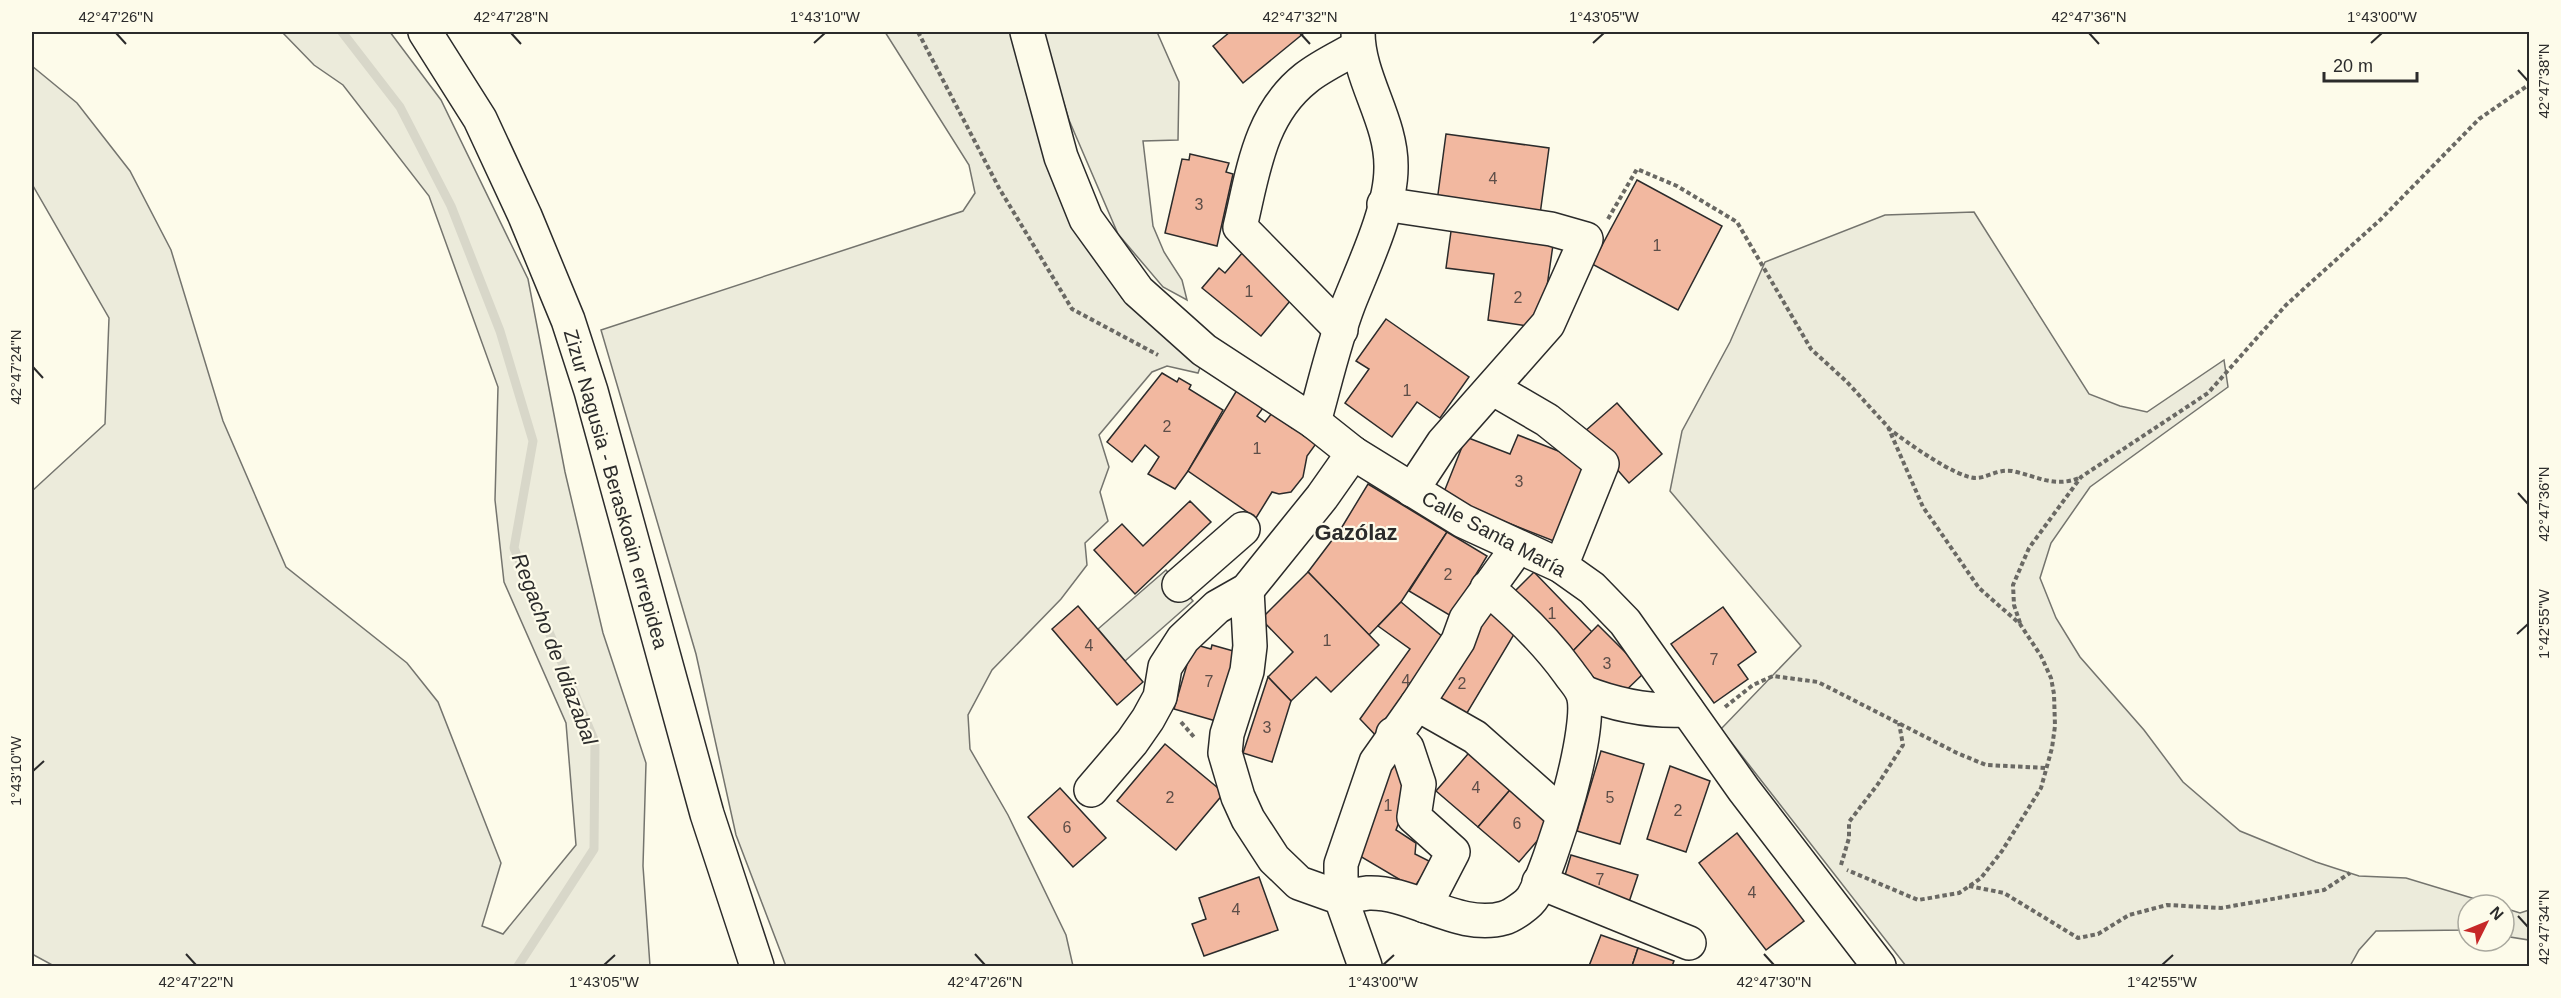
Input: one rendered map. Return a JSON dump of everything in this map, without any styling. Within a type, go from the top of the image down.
[{"type":"street","name":"Zizur Nagusia - Beraskoain errepidea","points":[[425,32],[480,119],[525,216],[568,320],[591,391],[707,814],[757,966]]},
{"type":"street","name":"Calle Santa María","points":[[1027,32],[1061,157],[1086,219],[1138,291],[1204,350],[1314,422],[1353,453],[1463,520],[1561,566],[1592,588],[1625,622],[1744,790],[1879,966]]},
{"type":"street","points":[[1314,422],[1341,330],[1384,204],[1391,169],[1388,134],[1372,98],[1358,39],[1306,78],[1278,106],[1259,146],[1240,227],[1341,330]]},
{"type":"street","points":[[1384,204],[1551,230],[1586,239],[1548,324],[1443,443],[1412,490]]},
{"type":"street","points":[[1492,388],[1547,420],[1602,464],[1561,566]]},
{"type":"street","points":[[1091,790],[1132,742],[1148,719],[1160,697],[1165,667],[1183,639],[1217,607],[1248,590],[1322,497],[1353,453]]},
{"type":"street","points":[[1179,585],[1237,525],[1277,554]]},
{"type":"street","points":[[1365,966],[1341,898],[1341,864],[1376,762],[1458,641],[1466,619],[1518,547]]},
{"type":"street","points":[[1248,590],[1247,670],[1227,734],[1225,753],[1248,819],[1274,859],[1299,882],[1341,898],[1369,893],[1425,906],[1472,921],[1506,918],[1532,899],[1563,815],[1586,717],[1583,692],[1561,661],[1532,628],[1487,588]]},
{"type":"street","points":[[1583,692],[1630,708],[1694,718]]},
{"type":"street","points":[[1417,704],[1475,737],[1563,815]]},
{"type":"street","points":[[1393,734],[1407,748],[1419,784],[1414,817],[1453,852],[1425,906]]},
{"type":"street","points":[[1539,882],[1689,943]]},
{"type":"path","points":[[918,32],[999,188],[1072,309],[1165,359]]},
{"type":"path","points":[[1586,239],[1600,232],[1637,169],[1677,186],[1737,222],[1811,349],[1847,382],[1888,427],[1908,444],[1957,471],[1976,478],[1993,472],[2011,471],[2054,483],[2068,482],[2081,477],[2208,393],[2286,305],[2380,220],[2479,119],[2529,84]]},
{"type":"path","points":[[1888,427],[1923,507],[1979,588],[2020,624],[2041,656],[2051,678],[2054,694],[2055,726],[2041,788],[2002,851],[1981,878],[1959,893],[1918,900],[1840,868],[1849,838],[1849,822],[1878,784],[1903,745],[1899,723]]},
{"type":"path","points":[[2020,624],[2014,605],[2013,585],[2029,548],[2081,477]]},
{"type":"path","points":[[1694,718],[1773,676],[1818,682],[1957,753],[1986,765],[2047,768]]},
{"type":"path","points":[[1179,720],[1202,746]]},
{"type":"path","points":[[1968,886],[2004,893],[2078,938],[2098,934],[2129,915],[2167,905],[2222,908],[2324,890],[2350,873]]},
{"type":"shaded area","points":[[282,32],[390,32],[441,100],[528,279],[565,472],[603,633],[646,763],[643,866],[650,966],[54,966],[32,954],[32,491],[105,424],[109,318],[32,184],[32,66],[77,103],[130,171],[171,250],[223,421],[286,567],[407,663],[438,702],[501,863],[482,926],[503,934],[576,845],[566,723],[504,582],[495,500],[498,387],[429,196],[343,85],[314,65]]},
{"type":"shaded area","points":[[885,32],[1014,32],[1080,232],[1122,298],[1202,362],[1198,373],[1167,366],[1152,372],[1099,435],[1109,467],[1100,492],[1108,521],[1085,543],[1087,565],[1061,599],[992,670],[968,715],[970,749],[1008,815],[1066,935],[1073,966],[786,966],[736,835],[696,654],[601,330],[963,211],[975,193],[969,165]]},
{"type":"shaded area","points":[[1042,32],[1157,32],[1179,82],[1178,140],[1143,141],[1153,226],[1164,252],[1182,280],[1187,300],[1163,287],[1118,234],[1069,120]]},
{"type":"shaded area","points":[[1974,212],[2089,394],[2120,406],[2147,412],[2224,360],[2228,387],[2090,487],[2051,543],[2040,578],[2056,618],[2080,657],[2144,730],[2183,782],[2240,831],[2316,862],[2359,876],[2406,878],[2456,893],[2456,930],[2376,931],[2359,950],[2350,966],[1906,966],[1721,729],[1801,646],[1670,491],[1682,431],[1730,342],[1765,262],[1885,215]]},
{"type":"shaded area","points":[[1166,570],[1193,601],[1125,661],[1098,629]]},
{"type":"shaded area","points":[[2529,910],[2529,940],[2516,938],[2516,912]]},
{"type":"building","points":[[1230,32],[1304,33],[1243,83],[1213,46]]},
{"type":"building","points":[[1446,134],[1549,148],[1539,222],[1436,209]]},
{"type":"building","points":[[1190,154],[1229,163],[1226,172],[1233,174],[1217,246],[1165,233],[1182,159],[1189,160]]},
{"type":"building","points":[[1637,180],[1722,226],[1678,310],[1592,264]]},
{"type":"building","points":[[1452,224],[1554,238],[1541,328],[1488,320],[1494,274],[1446,268]]},
{"type":"building","points":[[1243,252],[1295,295],[1261,336],[1202,288],[1219,268],[1225,273]]},
{"type":"building","points":[[1386,319],[1469,377],[1440,418],[1417,402],[1392,437],[1345,403],[1369,369],[1356,361]]},
{"type":"building","points":[[1162,373],[1177,382],[1179,378],[1191,385],[1189,389],[1223,410],[1175,489],[1148,474],[1159,457],[1145,445],[1132,462],[1107,442]]},
{"type":"building","points":[[1237,390],[1263,408],[1257,416],[1265,422],[1272,413],[1292,428],[1296,423],[1318,441],[1307,456],[1303,477],[1291,492],[1279,494],[1272,492],[1256,518],[1188,471]]},
{"type":"building","points":[[1617,403],[1662,454],[1629,483],[1584,432]]},
{"type":"building","points":[[1518,435],[1596,466],[1564,545],[1442,497],[1466,437],[1510,454]]},
{"type":"building","points":[[1368,484],[1447,532],[1401,602],[1369,635],[1308,572],[1342,527]]},
{"type":"building","points":[[1190,501],[1211,522],[1135,594],[1094,550],[1122,524],[1143,546]]},
{"type":"building","points":[[1447,532],[1487,556],[1451,616],[1409,591]]},
{"type":"building","points":[[1308,572],[1379,645],[1331,692],[1316,677],[1291,701],[1268,677],[1293,652],[1261,619]]},
{"type":"building","points":[[1534,572],[1592,632],[1570,654],[1512,594]]},
{"type":"building","points":[[1401,602],[1450,643],[1382,742],[1360,719],[1410,649],[1378,626]]},
{"type":"building","points":[[1078,606],[1143,682],[1117,705],[1052,629]]},
{"type":"building","points":[[1488,607],[1516,631],[1461,723],[1429,702]]},
{"type":"building","points":[[1723,607],[1756,652],[1738,665],[1748,679],[1714,703],[1671,644]]},
{"type":"building","points":[[1598,625],[1645,672],[1616,700],[1570,654]]},
{"type":"building","points":[[1193,644],[1211,649],[1212,645],[1244,654],[1223,723],[1174,709]]},
{"type":"building","points":[[1268,677],[1291,701],[1272,762],[1243,753]]},
{"type":"building","points":[[1165,744],[1224,793],[1176,850],[1117,801]]},
{"type":"building","points":[[1474,747],[1516,783],[1478,827],[1436,791]]},
{"type":"building","points":[[1601,751],[1644,764],[1620,844],[1577,831]]},
{"type":"building","points":[[1389,758],[1415,781],[1396,830],[1416,843],[1415,854],[1431,862],[1414,888],[1353,852]]},
{"type":"building","points":[[1670,766],[1710,781],[1686,852],[1647,839]]},
{"type":"building","points":[[1516,783],[1557,818],[1519,862],[1478,827]]},
{"type":"building","points":[[1060,788],[1106,838],[1073,867],[1028,817]]},
{"type":"building","points":[[1737,833],[1804,921],[1766,950],[1699,863]]},
{"type":"building","points":[[1571,855],[1638,875],[1629,902],[1563,882]]},
{"type":"building","points":[[1259,877],[1278,930],[1204,956],[1192,924],[1206,919],[1199,898]]},
{"type":"building","points":[[1601,935],[1638,948],[1632,966],[1589,966]]},
{"type":"building","points":[[1638,948],[1674,961],[1672,966],[1632,966]]},
{"type":"waterway","name":"Regacho de Idiazabal","points":[[342,32],[400,107],[451,206],[500,331],[533,441],[514,548],[595,742],[594,849],[518,966]]},
{"type":"district","name":"Gazólaz","points":[[1356,532]]}]
